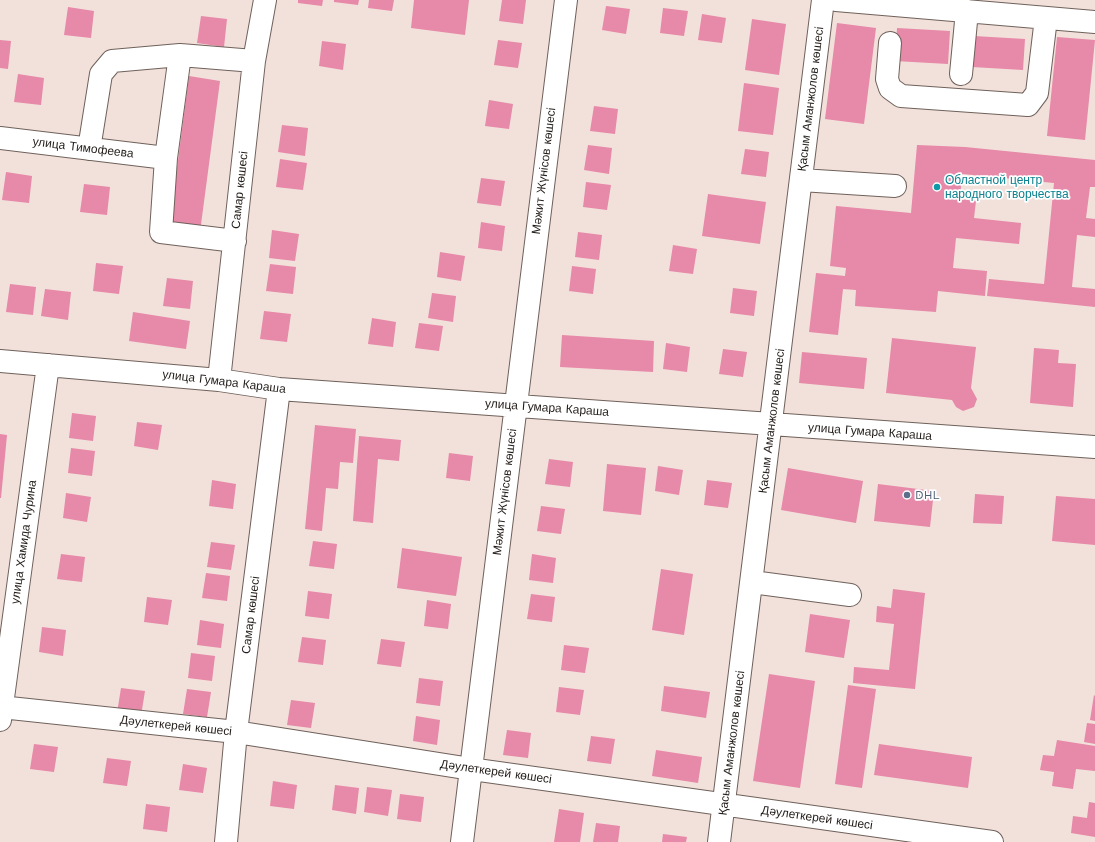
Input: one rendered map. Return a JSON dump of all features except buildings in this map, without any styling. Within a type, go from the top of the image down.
[{"type":"street","name":"Самар көшесі","points":[[219,380],[254,61],[265,0]]},
{"type":"street","name":"Мәжит Жүнісов көшесі","points":[[462,842],[566,0]]},
{"type":"street","name":"Қасым Аманжолов көшесі","points":[[720,842],[823,0]]},
{"type":"street","points":[[836,0],[1095,22]]},
{"type":"street","points":[[961,74],[967,11]]},
{"type":"street","points":[[890,43],[887,79],[890,88],[901,96],[1028,105],[1038,93],[1046,18]]},
{"type":"street","points":[[89,149],[100,74],[112,61],[180,56],[254,61]]},
{"type":"street","points":[[180,56],[166,158],[161,232],[235,241]]},
{"type":"street","name":"улица Тимофеева","points":[[0,138],[166,158]]},
{"type":"street","points":[[801,180],[895,186]]},
{"type":"street","name":"улица Гумара Караша","points":[[0,361],[219,380],[279,389],[1095,447]]},
{"type":"street","name":"улица Хамида Чурина","points":[[1,711],[48,365]]},
{"type":"street","name":"Самар көшесі","points":[[226,842],[236,732],[279,389]]},
{"type":"street","points":[[752,582],[850,595]]},
{"type":"street","name":"Дәулеткерей көшесі","points":[[1,711],[236,732],[471,769],[724,805],[946,839],[992,842]]},
{"type":"place","name":"Областной центр народного творчества","points":[[937,187]]},
{"type":"place","name":"DHL","points":[[907,495]]}]
